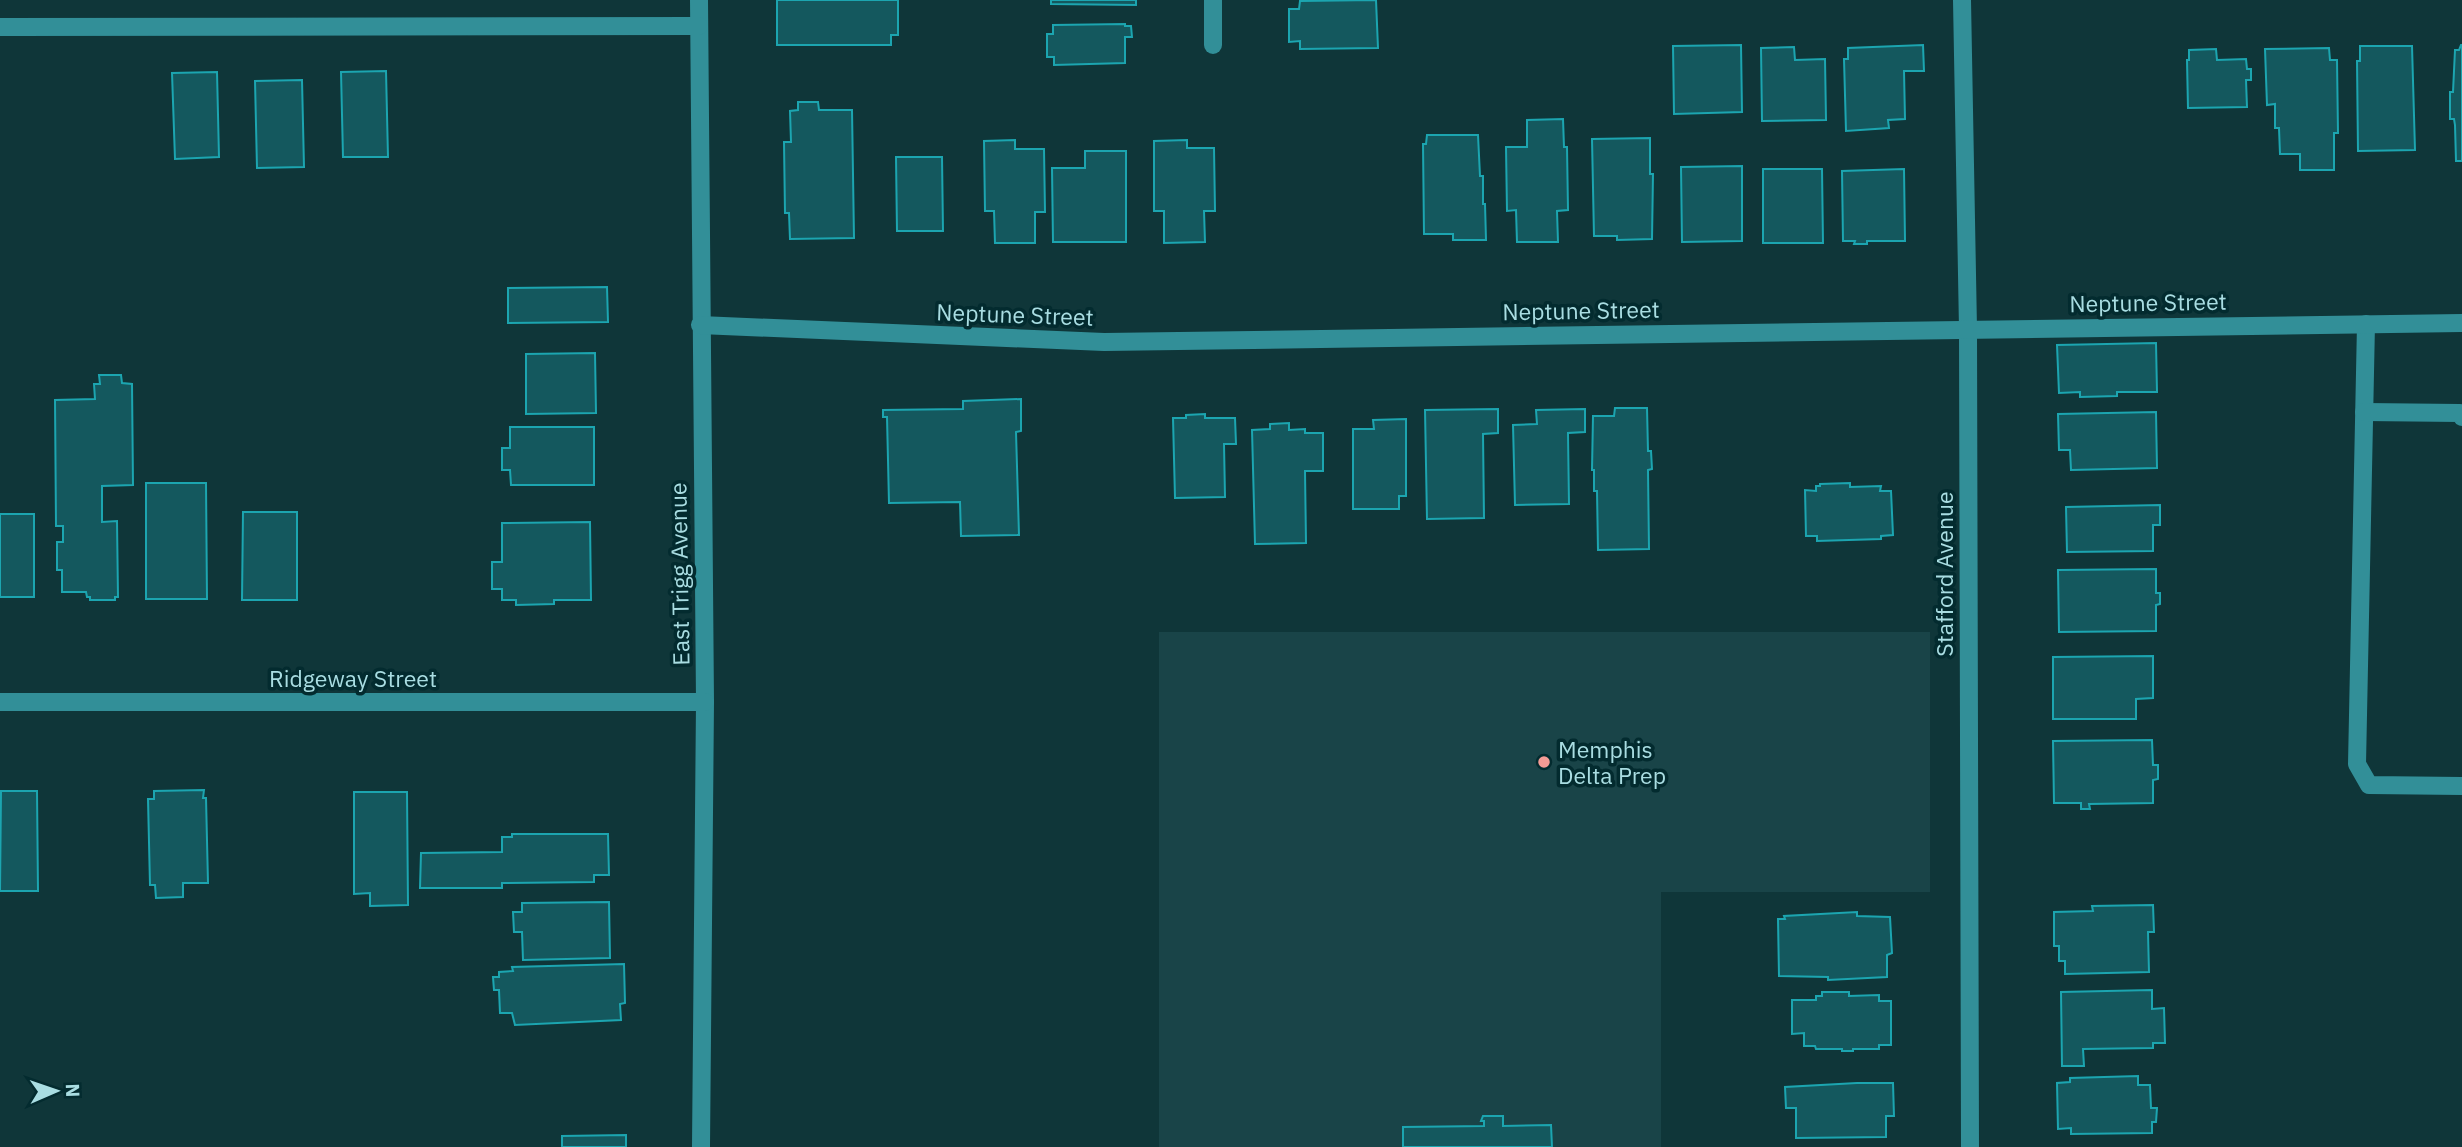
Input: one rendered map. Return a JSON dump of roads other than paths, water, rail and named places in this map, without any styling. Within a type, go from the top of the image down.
[{"type":"street","name":"East Trigg Avenue","points":[[699,0],[705,702],[701,1147]]},
{"type":"street","points":[[1213,0],[1213,45]]},
{"type":"street","name":"Stafford Avenue","points":[[1962,0],[1968,329],[1970,1147]]},
{"type":"street","points":[[0,27],[699,26]]},
{"type":"street","name":"Neptune Street","points":[[701,325],[1104,342],[2462,323]]},
{"type":"street","points":[[2366,324],[2357,764],[2369,785],[2462,786]]},
{"type":"street","points":[[2364,412],[2460,413],[2462,417]]},
{"type":"street","name":"Ridgeway Street","points":[[0,702],[705,702]]},
{"type":"place","name":"Memphis Delta Prep","points":[[1544,762]]}]
